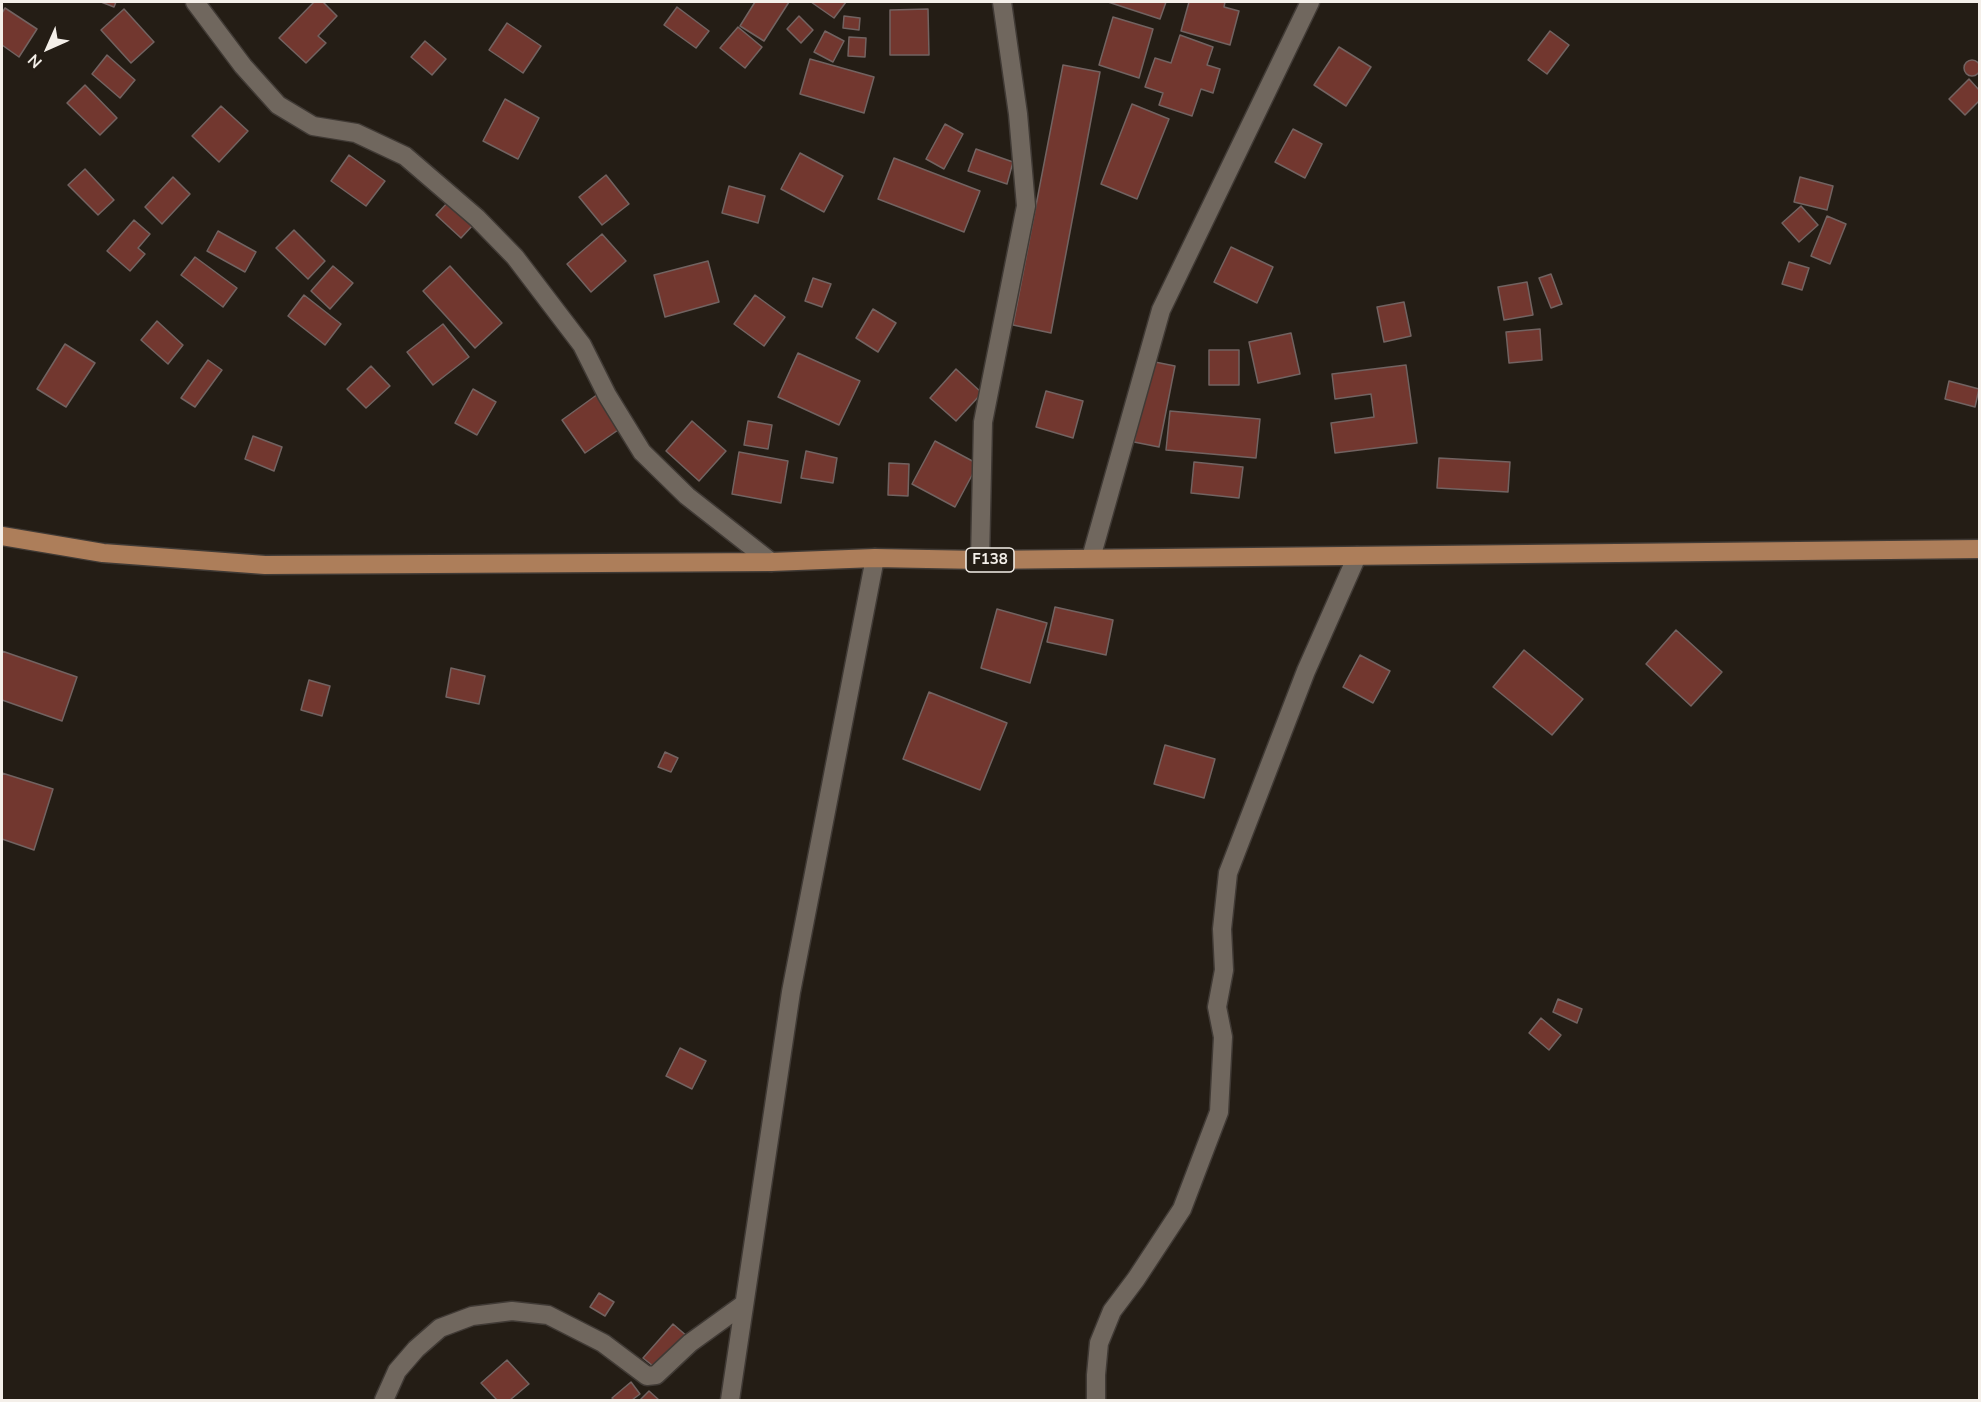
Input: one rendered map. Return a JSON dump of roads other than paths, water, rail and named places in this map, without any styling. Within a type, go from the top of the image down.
[{"type":"main road","name":"F138","points":[[2,536],[103,553],[265,565],[1980,549]]},
{"type":"street","points":[[195,2],[243,66],[278,105],[313,126],[356,133],[405,156],[477,218],[514,257],[582,345],[607,395],[642,452],[687,496],[771,561]]},
{"type":"street","points":[[980,560],[983,422],[1026,206],[1018,114],[1002,2]]},
{"type":"street","points":[[1092,558],[1161,310],[1310,2]]},
{"type":"street","points":[[1096,1401],[1099,1343],[1112,1311],[1182,1209],[1219,1112],[1223,1037],[1217,1006],[1224,970],[1222,929],[1228,873],[1301,682],[1357,556]]},
{"type":"street","points":[[729,1399],[791,992],[875,558]]},
{"type":"street","points":[[384,1401],[397,1371],[416,1349],[440,1328],[472,1316],[512,1311],[548,1315],[603,1343],[647,1376],[656,1376],[690,1343],[744,1304]]}]
